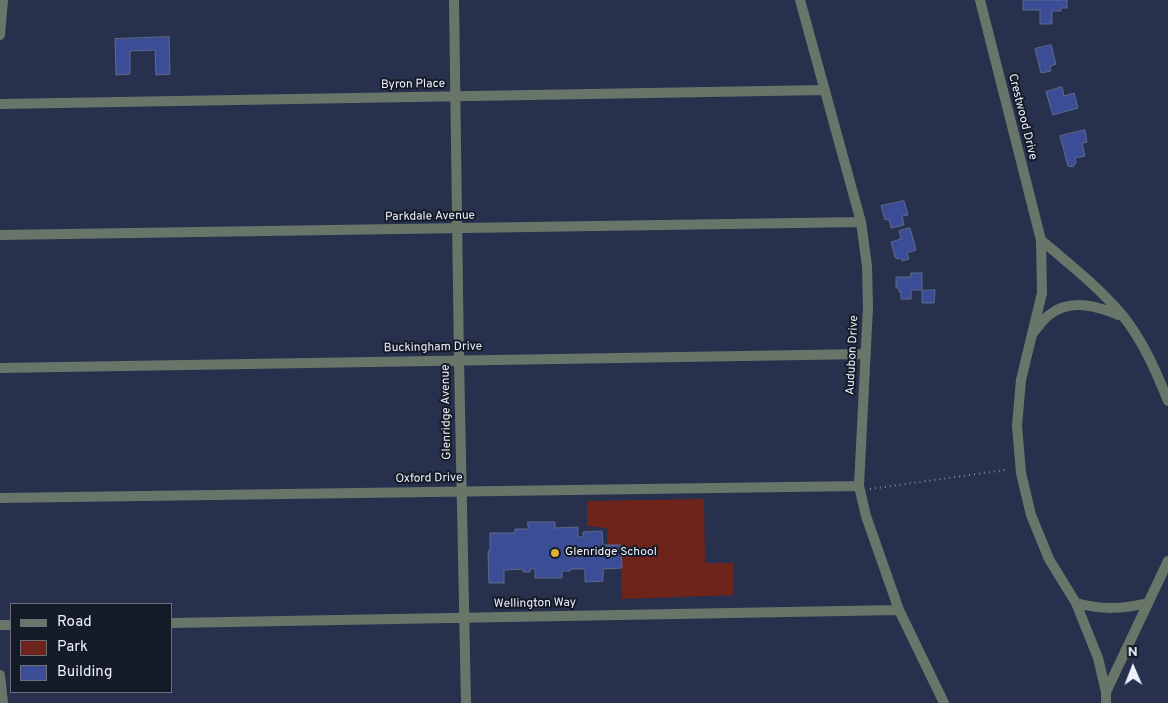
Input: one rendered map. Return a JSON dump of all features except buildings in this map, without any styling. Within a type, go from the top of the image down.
[{"type":"street","points":[[0,35],[3,0]]},
{"type":"street","name":"Glenridge Avenue","points":[[454,0],[458,360],[466,703]]},
{"type":"street","name":"Audubon Drive","points":[[800,0],[861,222],[867,266],[868,307],[860,488],[866,516],[899,610],[944,703]]},
{"type":"street","name":"Crestwood Drive","points":[[980,0],[1041,240],[1042,293],[1021,380],[1016,426],[1020,467],[1031,515],[1049,559],[1076,603],[1098,658],[1106,698]]},
{"type":"street","name":"Byron Place","points":[[0,104],[825,90]]},
{"type":"street","name":"Parkdale Avenue","points":[[0,235],[861,222]]},
{"type":"street","points":[[1041,240],[1082,275],[1123,316],[1149,357],[1168,401]]},
{"type":"street","name":"Crestwood Drive","points":[[1032,334],[1049,315],[1066,307],[1086,305],[1102,308],[1123,316]]},
{"type":"street","name":"Buckingham Drive","points":[[0,368],[866,354]]},
{"type":"street","name":"Oxford Drive","points":[[0,498],[462,490],[860,488]]},
{"type":"street","name":"Crestwood Drive","points":[[1106,698],[1168,561]]},
{"type":"street","points":[[1076,603],[1094,608],[1114,609],[1148,602]]},
{"type":"street","name":"Wellington Way","points":[[172,622],[899,610]]},
{"type":"street","points":[[0,675],[3,703]]},
{"type":"path","points":[[860,488],[1005,470]]},
{"type":"green space","points":[[704,499],[705,563],[734,563],[734,595],[622,599],[621,545],[608,545],[607,528],[587,526],[587,501]]},
{"type":"place","name":"Glenridge School","points":[[555,553]]}]
